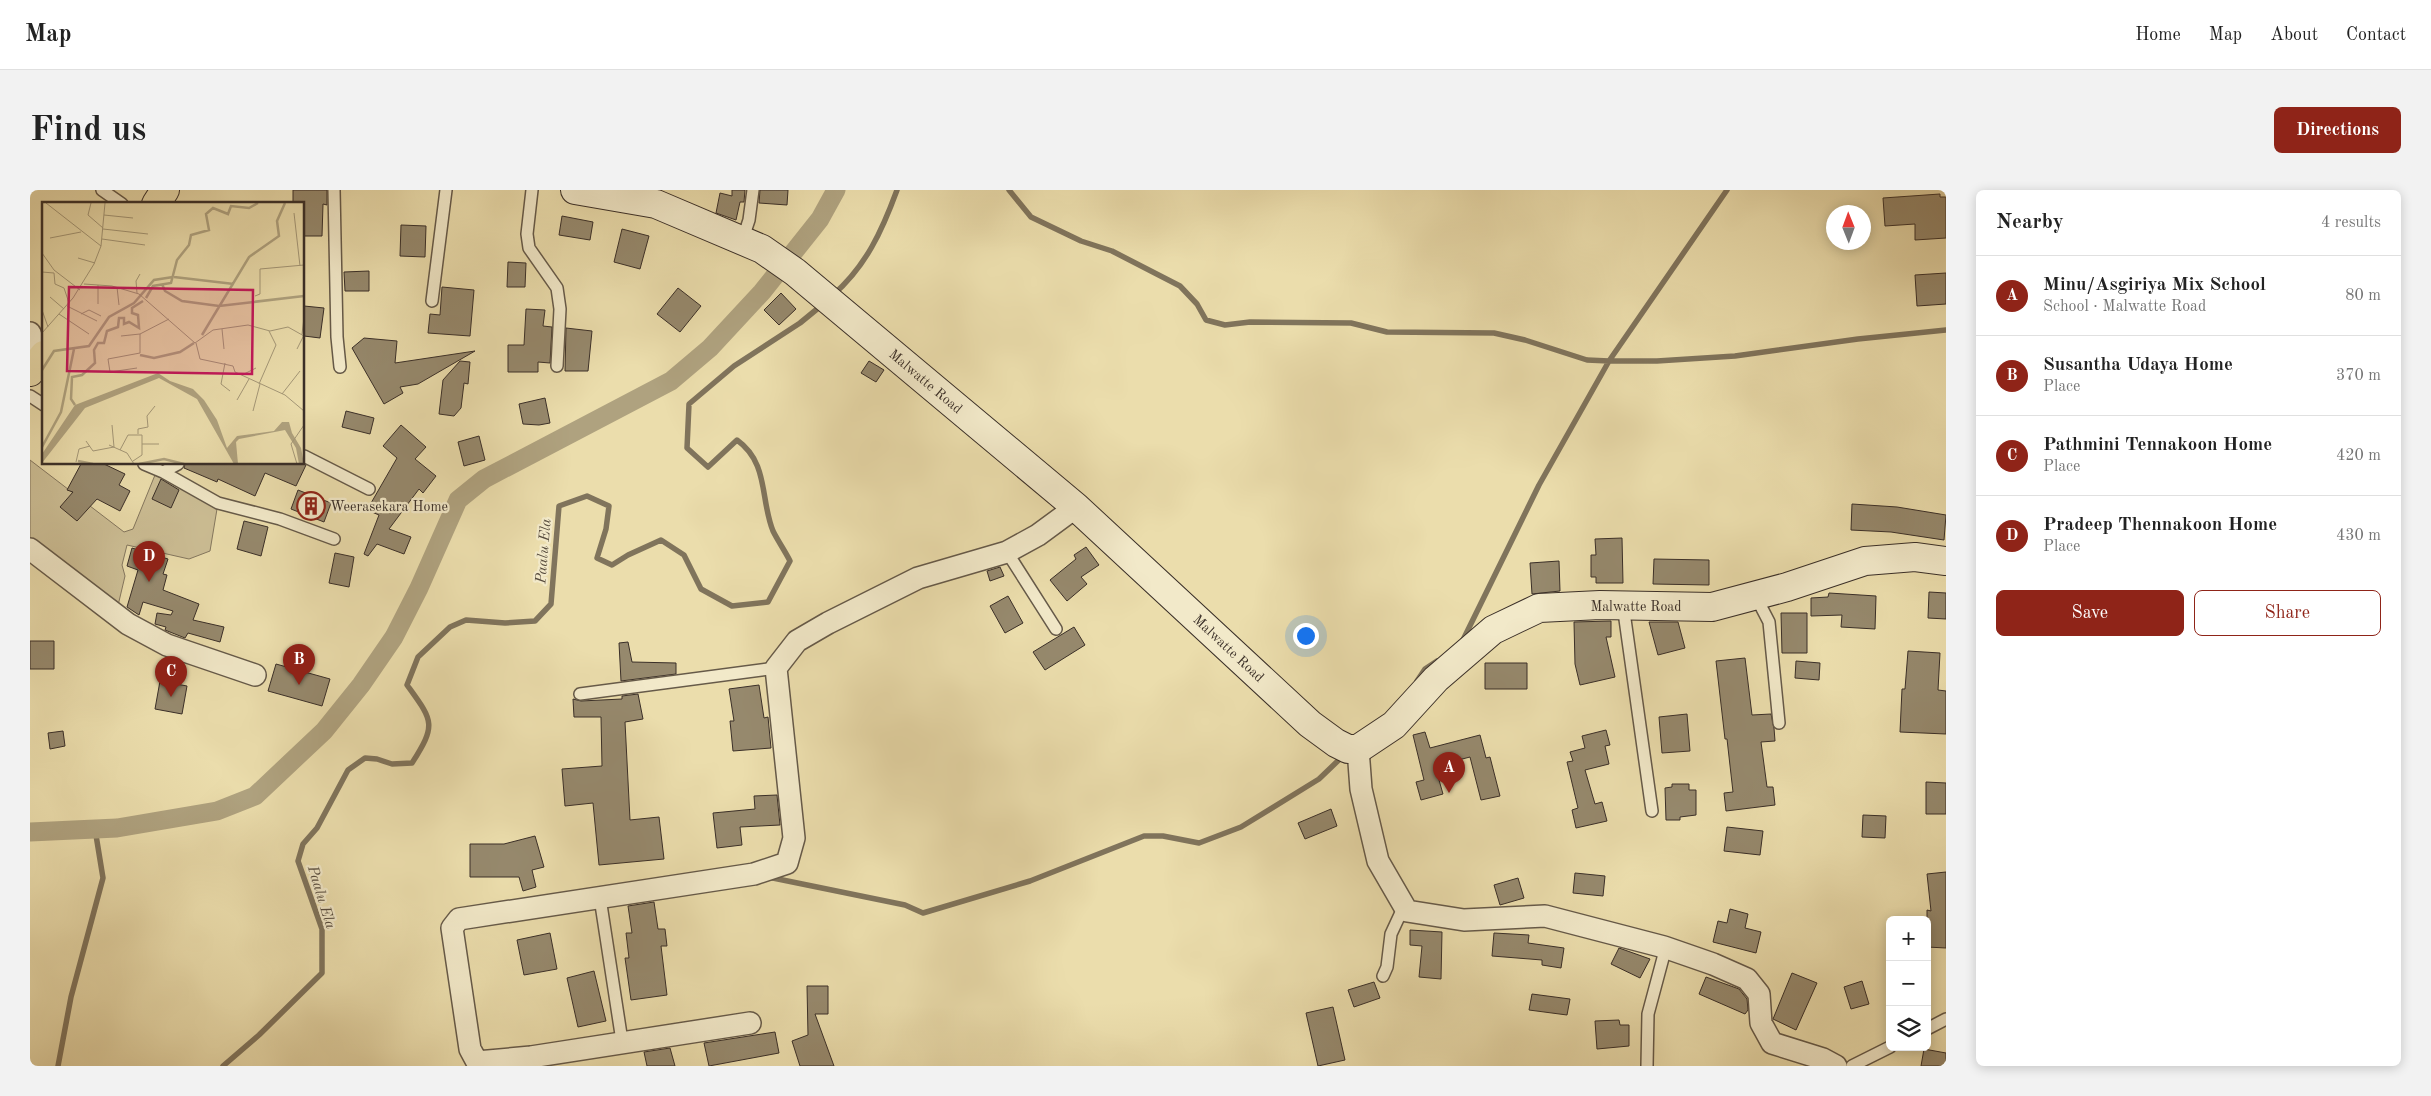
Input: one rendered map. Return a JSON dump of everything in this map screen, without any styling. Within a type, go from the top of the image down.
[{"type":"main road","points":[[157,202],[164,190]]},
{"type":"street","name":"Malwatte Road","points":[[575,190],[623,194],[656,204],[762,249],[795,272],[1076,507],[1310,724],[1336,743],[1348,748],[1358,749],[1394,725],[1436,679],[1493,630],[1539,608],[1623,605],[1712,607],[1865,561],[1915,557],[1946,561]]},
{"type":"street","points":[[30,333],[38,362]]},
{"type":"street","points":[[750,1023],[475,1064],[470,1049],[452,928],[459,919],[754,874],[788,863],[794,838],[776,668],[797,641],[836,618],[918,578],[1006,552],[1038,535],[1076,507]]},
{"type":"street","points":[[30,549],[128,624],[167,645],[255,675]]},
{"type":"street","points":[[1358,749],[1361,789],[1378,861],[1406,912],[1464,920],[1545,916],[1664,947],[1713,964],[1747,979],[1759,994],[1761,1023],[1772,1044],[1823,1059],[1836,1066]]},
{"type":"lane","points":[[102,190],[119,202]]},
{"type":"lane","points":[[334,190],[340,368]]},
{"type":"lane","points":[[432,301],[446,190]]},
{"type":"lane","points":[[532,190],[527,234],[529,248],[557,288],[560,309],[557,366]]},
{"type":"lane","points":[[742,241],[749,220],[753,190]]},
{"type":"lane","points":[[30,396],[42,404]]},
{"type":"lane","points":[[305,457],[369,489]]},
{"type":"lane","points":[[146,465],[163,472],[218,503],[280,519],[334,539]]},
{"type":"lane","points":[[163,472],[176,465]]},
{"type":"lane","points":[[1006,552],[1056,629]]},
{"type":"lane","points":[[1755,595],[1769,622],[1779,723]]},
{"type":"lane","points":[[1623,605],[1652,811]]},
{"type":"lane","points":[[580,694],[776,668]]},
{"type":"lane","points":[[600,898],[622,1041]]},
{"type":"lane","points":[[1383,976],[1387,968],[1391,934],[1404,906]]},
{"type":"lane","points":[[1647,1066],[1648,1014],[1663,958],[1664,947]]},
{"type":"lane","points":[[1931,1026],[1946,1019]]},
{"type":"lane","points":[[1852,1066],[1886,1049]]},
{"type":"shaded area","points":[[30,460],[124,532],[133,529],[155,475],[218,503],[210,551],[189,559],[127,545],[122,565],[125,576],[116,614],[30,549]]},
{"type":"building","points":[[293,190],[327,190],[327,205],[323,204],[322,236],[305,236],[305,202],[293,202]]},
{"type":"building","points":[[732,190],[745,190],[744,202],[740,202],[736,220],[716,213],[720,193],[732,196]]},
{"type":"building","points":[[760,190],[788,190],[787,205],[759,203]]},
{"type":"building","points":[[1940,194],[1940,197],[1946,197],[1946,238],[1915,240],[1915,224],[1885,226],[1883,198]]},
{"type":"building","points":[[562,216],[593,222],[590,240],[559,235]]},
{"type":"building","points":[[401,225],[426,226],[425,257],[400,256]]},
{"type":"building","points":[[622,229],[649,236],[640,269],[614,262]]},
{"type":"building","points":[[508,262],[526,263],[525,287],[507,287]]},
{"type":"building","points":[[369,271],[369,291],[345,291],[344,272]]},
{"type":"building","points":[[1946,273],[1946,304],[1917,306],[1915,275]]},
{"type":"building","points":[[442,287],[474,290],[470,336],[428,333],[430,314],[440,315]]},
{"type":"building","points":[[678,288],[701,306],[680,332],[657,314]]},
{"type":"building","points":[[781,293],[796,309],[779,325],[764,310]]},
{"type":"building","points":[[305,306],[324,308],[320,338],[305,336]]},
{"type":"building","points":[[526,309],[545,310],[543,326],[552,327],[550,363],[538,362],[538,372],[508,372],[508,345],[524,345]]},
{"type":"building","points":[[566,328],[592,331],[588,371],[565,371]]},
{"type":"building","points":[[364,338],[397,341],[395,363],[475,351],[418,384],[400,387],[403,393],[384,404],[352,348]]},
{"type":"building","points":[[460,361],[470,362],[468,384],[464,383],[461,408],[454,416],[439,414],[443,380]]},
{"type":"building","points":[[869,361],[884,370],[876,382],[861,373]]},
{"type":"building","points":[[545,398],[550,423],[539,425],[523,424],[519,404]]},
{"type":"building","points":[[346,411],[374,418],[370,434],[342,427]]},
{"type":"building","points":[[401,425],[426,447],[415,459],[436,476],[423,493],[419,489],[389,529],[411,537],[404,554],[377,544],[368,556],[364,554],[379,515],[367,510],[397,458],[383,446]]},
{"type":"building","points":[[479,436],[485,460],[464,466],[458,442]]},
{"type":"building","points":[[80,465],[106,465],[125,474],[119,485],[130,491],[120,511],[97,499],[77,521],[60,507],[73,492],[67,490]]},
{"type":"building","points":[[185,465],[306,465],[296,486],[265,473],[255,496],[218,479],[217,482],[184,468]]},
{"type":"building","points":[[161,479],[179,490],[171,508],[152,499]]},
{"type":"building","name":"Weerasekara Home","points":[[298,490],[331,503],[324,522],[291,509]]},
{"type":"building","points":[[1852,504],[1897,507],[1946,515],[1944,540],[1891,532],[1851,530]]},
{"type":"building","points":[[244,521],[268,527],[261,556],[237,549]]},
{"type":"building","points":[[1622,538],[1623,583],[1596,583],[1596,577],[1591,577],[1591,555],[1596,555],[1595,539]]},
{"type":"building","points":[[1086,547],[1099,565],[1081,577],[1087,584],[1067,601],[1050,580],[1076,559],[1074,555]]},
{"type":"building","points":[[132,548],[168,559],[163,574],[167,575],[163,590],[199,604],[193,620],[224,627],[220,642],[188,633],[185,638],[165,630],[166,627],[155,624],[157,613],[171,615],[173,611],[143,602],[139,615],[127,607],[138,570],[127,566]]},
{"type":"building","points":[[335,553],[354,557],[349,587],[329,583]]},
{"type":"building","points":[[1654,559],[1709,560],[1709,585],[1653,584]]},
{"type":"building","points":[[1559,561],[1560,591],[1532,594],[1530,563]]},
{"type":"building","points":[[1000,567],[1004,576],[990,581],[987,571]]},
{"type":"building","points":[[1929,592],[1946,593],[1946,619],[1928,618]]},
{"type":"building","points":[[1829,593],[1876,596],[1875,629],[1841,627],[1842,615],[1811,616],[1811,598],[1828,597]]},
{"type":"building","points":[[1008,596],[1023,623],[1005,633],[990,606]]},
{"type":"building","points":[[1781,613],[1807,613],[1807,653],[1782,653]]},
{"type":"building","points":[[1611,621],[1611,637],[1606,637],[1615,677],[1580,685],[1575,664],[1574,622]]},
{"type":"building","points":[[1649,622],[1678,622],[1685,648],[1658,655]]},
{"type":"building","points":[[1074,627],[1085,645],[1045,670],[1033,652]]},
{"type":"building","points":[[30,641],[54,641],[54,669],[30,669]]},
{"type":"building","points":[[628,642],[632,662],[676,663],[676,674],[621,681],[619,643]]},
{"type":"building","points":[[1908,651],[1940,653],[1938,690],[1946,691],[1946,734],[1900,732],[1902,689],[1905,689]]},
{"type":"building","points":[[1745,658],[1752,715],[1771,714],[1774,728],[1775,741],[1761,742],[1767,787],[1773,787],[1775,805],[1726,811],[1724,793],[1733,792],[1716,661]]},
{"type":"building","points":[[1796,661],[1820,663],[1819,680],[1795,678]]},
{"type":"building","points":[[1485,663],[1527,663],[1527,689],[1485,689]]},
{"type":"building","points":[[276,664],[330,679],[322,706],[268,691]]},
{"type":"building","points":[[160,681],[187,686],[182,714],[155,709]]},
{"type":"building","points":[[759,685],[764,718],[768,717],[771,748],[733,751],[730,721],[734,721],[729,689]]},
{"type":"building","points":[[638,694],[643,719],[625,722],[630,820],[659,817],[664,859],[599,865],[593,803],[565,806],[562,769],[602,766],[601,717],[574,717],[573,699],[581,701],[622,699],[622,696]]},
{"type":"building","points":[[1687,714],[1690,751],[1662,753],[1659,717]]},
{"type":"building","points":[[1606,730],[1610,745],[1605,746],[1609,764],[1585,770],[1595,804],[1602,802],[1607,821],[1576,828],[1572,810],[1578,808],[1567,762],[1573,761],[1570,752],[1585,748],[1582,736]]},
{"type":"building","points":[[63,731],[65,746],[50,749],[48,733]]},
{"type":"building","points":[[1425,732],[1430,748],[1480,735],[1486,758],[1490,757],[1500,796],[1481,800],[1470,757],[1435,766],[1443,794],[1421,800],[1416,782],[1424,780],[1413,735]]},
{"type":"building","points":[[1926,782],[1946,783],[1946,814],[1926,814]]},
{"type":"building","points":[[1672,784],[1689,784],[1689,790],[1696,790],[1696,815],[1680,817],[1680,820],[1666,820],[1665,788],[1672,787]]},
{"type":"building","points":[[777,795],[780,825],[740,827],[742,845],[717,848],[713,813],[755,809],[754,796]]},
{"type":"building","points":[[1331,809],[1337,826],[1305,839],[1298,823]]},
{"type":"building","points":[[1863,815],[1886,816],[1885,838],[1862,837]]},
{"type":"building","points":[[1727,827],[1763,831],[1760,855],[1724,851]]},
{"type":"building","points":[[535,836],[544,867],[532,870],[536,887],[523,891],[519,877],[470,877],[470,844],[504,844]]},
{"type":"building","points":[[1946,872],[1946,948],[1931,947],[1931,916],[1927,916],[1927,910],[1931,911],[1927,874]]},
{"type":"building","points":[[1575,873],[1605,876],[1603,896],[1573,893]]},
{"type":"building","points":[[1518,878],[1524,898],[1500,905],[1494,885]]},
{"type":"building","points":[[654,902],[658,929],[665,929],[667,946],[661,946],[667,995],[631,1000],[625,958],[629,958],[626,933],[632,933],[628,906]]},
{"type":"building","points":[[1730,909],[1748,914],[1745,928],[1761,932],[1756,953],[1713,942],[1718,921],[1727,923]]},
{"type":"building","points":[[1410,930],[1442,932],[1441,979],[1419,977],[1422,946],[1410,945]]},
{"type":"building","points":[[550,933],[557,969],[524,975],[517,940]]},
{"type":"building","points":[[1494,933],[1529,935],[1528,943],[1564,948],[1561,968],[1542,965],[1542,960],[1492,956]]},
{"type":"building","points":[[1619,948],[1650,959],[1640,978],[1611,964]]},
{"type":"building","points":[[594,971],[606,1021],[578,1027],[567,978]]},
{"type":"building","points":[[1792,973],[1817,983],[1796,1030],[1773,1019]]},
{"type":"building","points":[[1706,977],[1739,989],[1747,999],[1748,1010],[1745,1014],[1699,994]]},
{"type":"building","points":[[1862,981],[1869,1004],[1851,1009],[1844,987]]},
{"type":"building","points":[[1374,982],[1380,998],[1354,1007],[1348,990]]},
{"type":"building","points":[[807,986],[828,986],[828,1014],[815,1014],[834,1066],[800,1066],[792,1041],[808,1035]]},
{"type":"building","points":[[1532,994],[1570,999],[1567,1015],[1529,1010]]},
{"type":"building","points":[[1333,1007],[1345,1060],[1318,1066],[1306,1013]]},
{"type":"building","points":[[1619,1020],[1620,1025],[1629,1025],[1629,1046],[1597,1049],[1595,1021]]},
{"type":"building","points":[[775,1032],[779,1053],[709,1066],[704,1043]]},
{"type":"building","points":[[670,1048],[675,1066],[647,1066],[644,1052]]},
{"type":"building","points":[[1924,1051],[1946,1053],[1946,1066],[1921,1066]]},
{"type":"waterway","points":[[30,832],[117,828],[217,811],[255,796],[324,731],[361,685],[394,637],[419,588],[458,500],[484,479],[671,381],[710,348],[762,292],[820,219],[836,190]]},
{"type":"waterway","name":"Paalu Ela","points":[[833,295],[855,272],[872,247],[897,190]]},
{"type":"waterway","points":[[1009,190],[1031,217],[1081,241],[1112,251],[1180,286],[1197,304],[1206,320],[1225,325],[1250,322],[1351,323],[1387,332],[1494,333],[1525,340],[1587,360],[1609,361],[1657,361],[1735,356],[1858,339],[1946,330]]},
{"type":"waterway","points":[[1462,642],[1539,485],[1609,361],[1727,190]]},
{"type":"waterway","name":"Paalu Ela","points":[[223,1066],[259,1035],[322,973],[322,929],[298,861],[303,844],[317,828],[348,770],[365,758],[377,759],[392,764],[412,763],[420,750],[428,731],[429,723],[427,715],[407,685],[418,657],[450,627],[466,620],[505,623],[535,621],[551,604],[559,506],[587,496],[609,506],[606,529],[597,558],[612,565],[628,555],[661,540],[684,555],[701,589],[732,606],[768,602],[790,561],[773,531],[759,470],[747,449],[737,440],[708,467],[687,448],[689,404],[734,366],[800,323],[822,305]]},
{"type":"waterway","points":[[1417,681],[1425,669],[1437,661]]},
{"type":"waterway","points":[[768,877],[905,905],[923,913],[1030,881],[1144,836],[1163,836],[1199,843],[1241,827],[1319,779],[1344,755]]},
{"type":"waterway","points":[[58,1066],[71,997],[103,878],[95,829]]},
{"type":"place","name":"Weerasekara Home","points":[[311,506]]},
{"type":"place","name":"Pradeep Thennakoon Home","points":[[149,582]]},
{"type":"place","name":"Susantha Udaya Home","points":[[299,685]]},
{"type":"place","name":"Pathmini Tennakoon Home","points":[[171,697]]},
{"type":"place","name":"Minu/Asgiriya Mix School","points":[[1449,793]]}]
